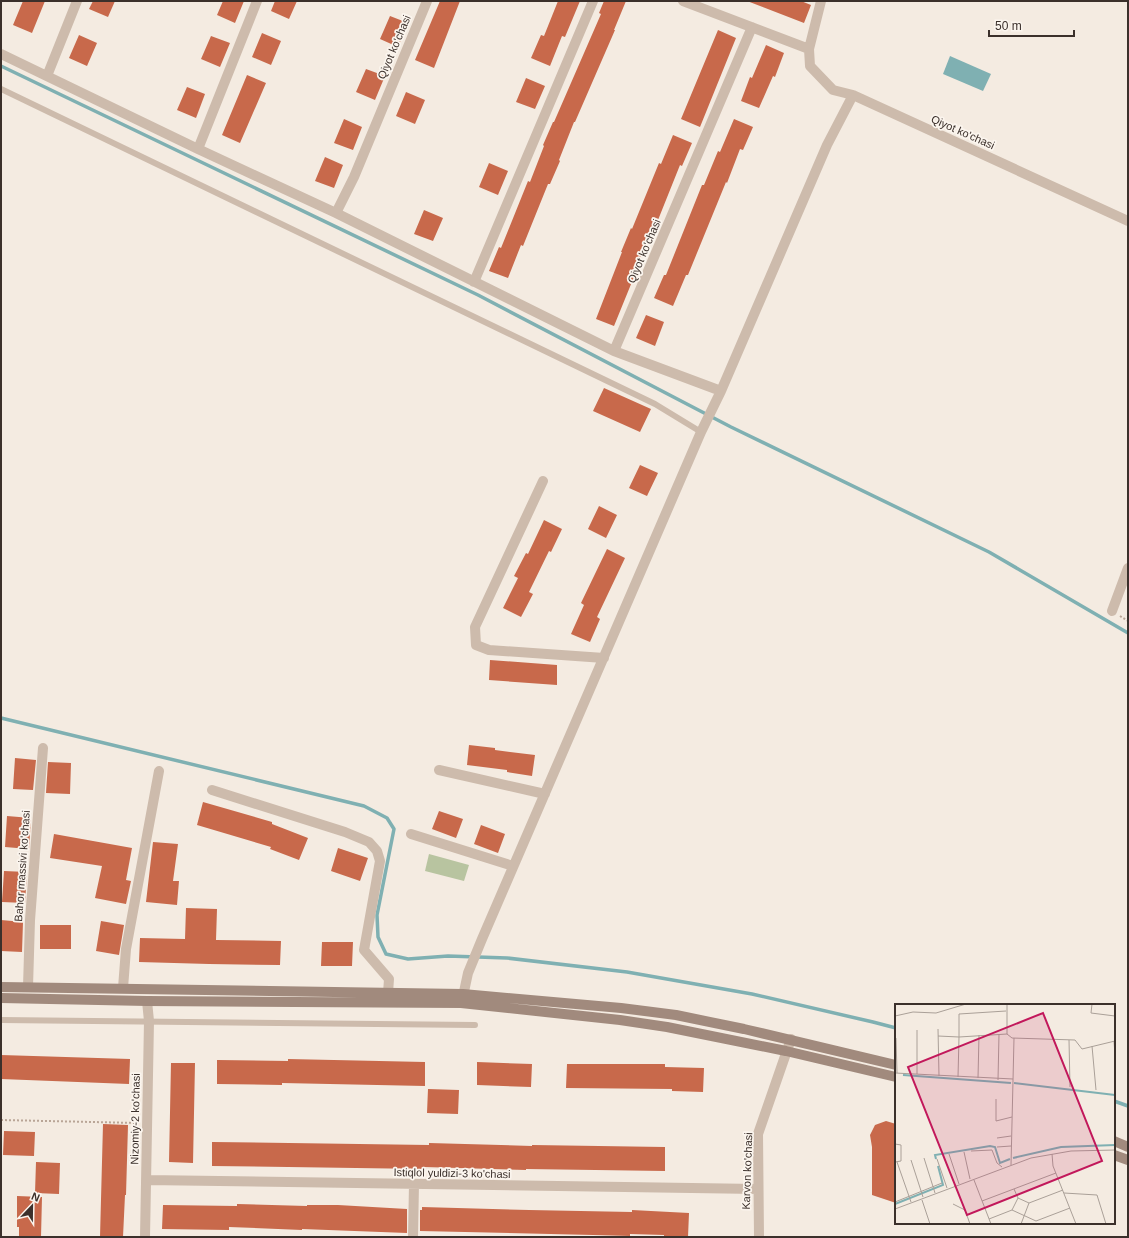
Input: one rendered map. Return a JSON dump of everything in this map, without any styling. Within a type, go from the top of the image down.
[{"type":"main road","points":[[1,986],[388,993],[614,1008],[676,1015],[791,1039],[895,1065]]},
{"type":"main road","points":[[1,998],[147,1001],[462,999],[667,1027],[786,1051],[895,1077]]},
{"type":"main road","points":[[1115,1141],[1128,1147]]},
{"type":"main road","points":[[1115,1155],[1128,1160]]},
{"type":"street","points":[[47,76],[77,1]]},
{"type":"street","points":[[198,149],[257,1]]},
{"type":"street","name":"Qiyot ko'chasi","points":[[336,212],[354,177],[427,1]]},
{"type":"street","points":[[474,282],[593,1]]},
{"type":"street","points":[[683,1],[809,49]]},
{"type":"street","name":"Qiyot ko'chasi","points":[[821,1],[809,49],[810,66],[833,90],[853,95],[1128,220]]},
{"type":"street","name":"Qiyot ko'chasi","points":[[614,351],[752,27]]},
{"type":"street","points":[[1,54],[198,149],[336,212],[614,351],[721,391]]},
{"type":"street","points":[[462,999],[468,974],[513,866],[827,145],[853,95]]},
{"type":"street","points":[[543,481],[475,627],[476,645],[489,650],[604,658]]},
{"type":"street","points":[[1112,611],[1128,568]]},
{"type":"street","name":"Bahor massivi ko'chasi","points":[[28,987],[30,920],[43,748]]},
{"type":"street","points":[[439,770],[545,794]]},
{"type":"street","points":[[122,988],[126,949],[159,771]]},
{"type":"street","points":[[212,790],[345,832],[369,842],[377,852],[380,862],[364,950],[389,979],[388,993]]},
{"type":"street","points":[[411,834],[513,866]]},
{"type":"street","name":"Nizomiy-2 ko'chasi","points":[[144,1237],[147,1123],[147,1001]]},
{"type":"street","name":"Karvon ko'chasi","points":[[758,1237],[758,1134],[791,1039]]},
{"type":"street","name":"Istiqlol yuldizi-3 ko'chasi","points":[[146,1180],[758,1189]]},
{"type":"street","points":[[414,1184],[414,1237]]},
{"type":"lane","points":[[1,89],[648,401],[701,432]]},
{"type":"lane","points":[[1,1020],[476,1025]]},
{"type":"path","points":[[1,1120],[147,1123]]},
{"type":"green space","points":[[429,854],[469,865],[464,881],[425,871]]},
{"type":"water","points":[[950,56],[991,74],[983,91],[943,74]]},
{"type":"building","points":[[23,1],[45,1],[32,33],[13,25]]},
{"type":"building","points":[[93,1],[115,1],[108,17],[89,9]]},
{"type":"building","points":[[223,1],[244,1],[235,23],[217,15]]},
{"type":"building","points":[[275,1],[297,1],[289,19],[271,11]]},
{"type":"building","points":[[440,1],[460,1],[434,68],[415,60]]},
{"type":"building","points":[[558,1],[580,1],[565,37],[562,36],[550,66],[531,58],[541,35],[544,36]]},
{"type":"building","points":[[604,1],[626,1],[615,30],[574,122],[559,160],[560,161],[550,184],[548,184],[523,246],[521,245],[508,278],[489,271],[499,247],[501,248],[528,181],[530,182],[544,146],[543,145],[601,14],[599,13]]},
{"type":"building","points":[[747,1],[801,1],[811,5],[804,23]]},
{"type":"building","points":[[390,16],[408,23],[398,47],[380,39]]},
{"type":"building","points":[[718,30],[736,38],[700,127],[681,119]]},
{"type":"building","points":[[262,33],[281,41],[271,65],[252,57]]},
{"type":"building","points":[[79,35],[97,43],[87,66],[69,58]]},
{"type":"building","points":[[211,36],[230,43],[220,67],[201,59]]},
{"type":"building","points":[[766,45],[784,53],[775,77],[773,76],[759,108],[741,101],[750,77],[752,78]]},
{"type":"building","points":[[366,69],[385,76],[375,100],[356,92]]},
{"type":"building","points":[[247,75],[266,83],[240,143],[222,135]]},
{"type":"building","points":[[526,78],[545,86],[535,109],[516,102]]},
{"type":"building","points":[[187,87],[205,94],[196,118],[177,110]]},
{"type":"building","points":[[406,92],[425,100],[415,124],[396,116]]},
{"type":"building","points":[[344,119],[362,127],[353,150],[334,143]]},
{"type":"building","points":[[734,119],[753,127],[743,150],[740,149],[688,275],[686,275],[673,306],[654,298],[664,275],[666,275],[702,185],[704,185],[718,151],[720,152]]},
{"type":"building","points":[[673,135],[692,143],[682,166],[680,165],[656,225],[654,224],[614,326],[596,319],[631,228],[632,229],[659,163],[661,164]]},
{"type":"building","points":[[325,157],[343,165],[334,188],[315,181]]},
{"type":"building","points":[[489,163],[508,171],[498,195],[479,187]]},
{"type":"building","points":[[424,210],[443,218],[433,241],[414,234]]},
{"type":"building","points":[[646,315],[664,322],[655,346],[636,338]]},
{"type":"building","points":[[604,388],[651,409],[640,432],[593,411]]},
{"type":"building","points":[[640,465],[658,473],[647,496],[629,488]]},
{"type":"building","points":[[599,506],[617,515],[606,538],[588,529]]},
{"type":"building","points":[[544,520],[562,529],[551,552],[549,551],[529,592],[533,594],[521,617],[503,608],[518,578],[514,576],[526,553],[528,554]]},
{"type":"building","points":[[607,549],[625,558],[597,617],[600,619],[590,642],[571,634],[584,605],[581,603]]},
{"type":"building","points":[[490,660],[557,665],[557,685],[489,680]]},
{"type":"building","points":[[469,745],[535,755],[532,776],[507,772],[507,770],[467,765]]},
{"type":"building","points":[[15,758],[36,760],[33,790],[13,789]]},
{"type":"building","points":[[48,762],[71,763],[70,794],[46,793]]},
{"type":"building","points":[[203,802],[272,822],[272,824],[308,838],[299,860],[270,849],[271,847],[197,825]]},
{"type":"building","points":[[439,811],[463,819],[456,838],[432,829]]},
{"type":"building","points":[[7,816],[31,818],[29,849],[5,847]]},
{"type":"building","points":[[481,825],[505,834],[498,853],[474,844]]},
{"type":"building","points":[[54,834],[132,848],[126,880],[131,881],[126,904],[95,898],[102,866],[50,858]]},
{"type":"building","points":[[153,842],[178,844],[173,881],[179,881],[177,905],[146,902]]},
{"type":"building","points":[[338,848],[368,858],[360,881],[331,871]]},
{"type":"building","points":[[4,871],[27,872],[25,903],[2,902]]},
{"type":"building","points":[[186,908],[217,909],[216,940],[281,941],[280,965],[139,962],[140,938],[185,939]]},
{"type":"building","points":[[1,920],[23,922],[22,952],[1,951]]},
{"type":"building","points":[[101,921],[124,925],[119,955],[96,951]]},
{"type":"building","points":[[40,925],[71,925],[71,949],[40,949]]},
{"type":"building","points":[[322,942],[353,942],[352,966],[321,966]]},
{"type":"building","points":[[1,1055],[130,1059],[129,1084],[1,1079]]},
{"type":"building","points":[[288,1059],[425,1062],[425,1086],[282,1083],[282,1085],[217,1084],[217,1060],[288,1061]]},
{"type":"building","points":[[477,1062],[532,1064],[531,1087],[477,1085]]},
{"type":"building","points":[[171,1063],[195,1063],[193,1163],[169,1162]]},
{"type":"building","points":[[567,1064],[665,1064],[665,1067],[704,1068],[703,1092],[672,1091],[672,1089],[566,1088]]},
{"type":"building","points":[[428,1089],[459,1090],[458,1114],[427,1113]]},
{"type":"building","points":[[886,1121],[895,1124],[895,1203],[872,1195],[872,1147],[870,1135],[875,1125]]},
{"type":"building","points":[[103,1124],[128,1125],[123,1237],[100,1237]]},
{"type":"building","points":[[4,1131],[35,1132],[34,1156],[3,1155]]},
{"type":"building","points":[[212,1142],[429,1145],[429,1143],[532,1146],[665,1147],[665,1171],[526,1170],[424,1167],[424,1169],[212,1166]]},
{"type":"building","points":[[36,1162],[60,1163],[59,1194],[35,1193]]},
{"type":"building","points":[[17,1196],[42,1197],[41,1237],[19,1237],[19,1227],[17,1227]]},
{"type":"building","points":[[237,1204],[307,1206],[338,1205],[407,1209],[407,1233],[229,1227],[229,1230],[162,1229],[163,1205],[237,1206]]},
{"type":"building","points":[[422,1207],[632,1212],[632,1210],[689,1213],[688,1237],[664,1237],[664,1235],[630,1234],[630,1236],[420,1231],[420,1210],[422,1210]]},
{"type":"waterway","points":[[1,66],[478,295],[731,427],[989,552],[1128,633]]},
{"type":"waterway","points":[[1,718],[364,806],[387,818],[394,829],[377,915],[378,937],[386,954],[408,959],[448,956],[507,958],[627,972],[752,994],[895,1028]]},
{"type":"waterway","points":[[1115,1101],[1128,1106]]}]
